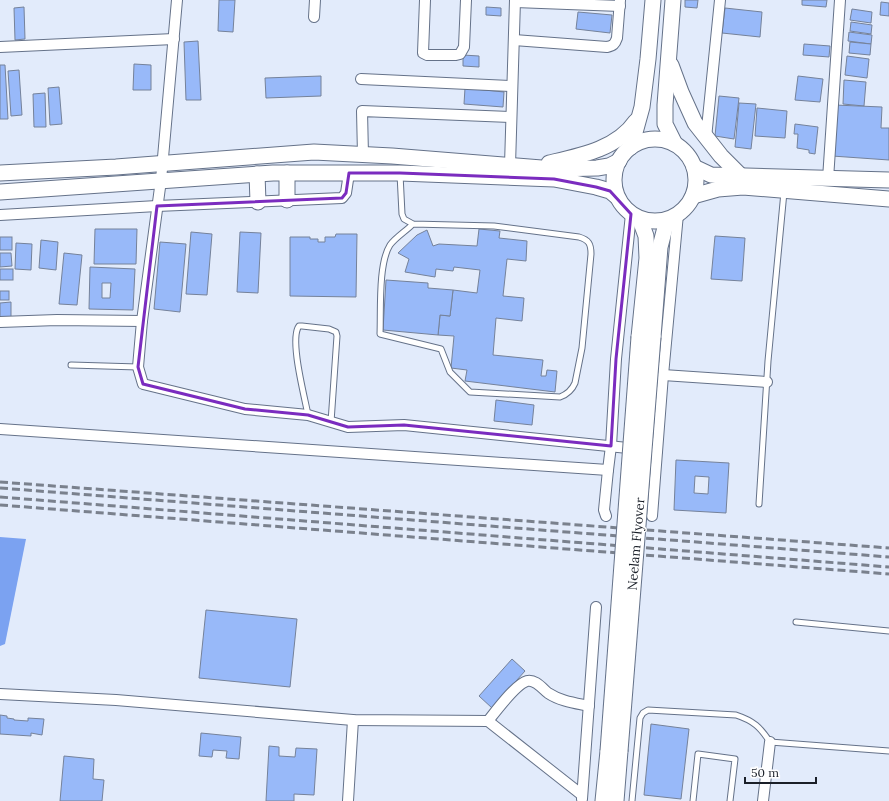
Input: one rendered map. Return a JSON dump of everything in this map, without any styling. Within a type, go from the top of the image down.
[{"type":"street","points":[[177,0],[163,163],[142,321],[138,367],[142,384],[245,409],[308,415],[348,427],[404,425],[657,451]]},
{"type":"street","points":[[314,17],[315,0]]},
{"type":"street","points":[[425,0],[423,53],[427,55],[456,55],[463,51],[466,0]]},
{"type":"street","points":[[631,147],[642,108],[653,0]]},
{"type":"street","points":[[673,0],[668,58],[665,124],[675,144]]},
{"type":"street","points":[[706,138],[720,0]]},
{"type":"street","points":[[828,179],[840,0]]},
{"type":"street","points":[[510,165],[515,1],[620,3],[617,38],[612,47],[607,48],[514,40]]},
{"type":"street","points":[[0,47],[174,39]]},
{"type":"street","points":[[668,58],[695,123],[721,156],[740,175]]},
{"type":"street","points":[[361,79],[512,86]]},
{"type":"street","points":[[363,155],[362,111],[511,117]]},
{"type":"street","points":[[530,167],[566,159],[599,149],[621,139],[632,128],[640,115]]},
{"type":"street","points":[[0,192],[161,180],[287,173],[400,173],[554,179],[596,186],[616,196],[626,211],[636,217],[662,222],[685,209],[693,196],[696,181],[694,167],[686,153],[675,144],[658,139],[644,140],[631,147],[620,158],[613,178],[616,196]]},
{"type":"street","points":[[0,173],[314,152],[554,169],[597,168],[609,166],[619,161]]},
{"type":"street","points":[[0,215],[342,198],[346,193],[338,154]]},
{"type":"street","points":[[694,167],[711,175],[889,180]]},
{"type":"street","points":[[287,173],[287,200]]},
{"type":"street","points":[[257,174],[258,202]]},
{"type":"street","points":[[693,196],[718,189],[743,188],[889,199]]},
{"type":"street","points":[[636,217],[646,236],[646,337]]},
{"type":"street","points":[[606,516],[604,510],[611,446],[616,359],[636,217]]},
{"type":"street","points":[[646,337],[660,247],[672,217]]},
{"type":"street","points":[[652,516],[663,375],[672,217]]},
{"type":"street","points":[[0,322],[57,320],[142,321]]},
{"type":"street","name":"Neelam Flyover","points":[[614,751],[646,337]]},
{"type":"street","points":[[663,375],[767,382]]},
{"type":"street","points":[[0,429],[608,470]]},
{"type":"street","points":[[582,798],[596,607]]},
{"type":"street","points":[[488,721],[518,686],[531,681],[538,684],[548,693],[559,699],[589,706]]},
{"type":"street","points":[[0,694],[116,700],[353,720],[488,721],[582,798]]},
{"type":"street","points":[[348,801],[353,720]]},
{"type":"street","points":[[763,801],[770,742]]},
{"type":"street","points":[[604,801],[614,751]]},
{"type":"street","points":[[614,751],[616,801]]},
{"type":"lane","points":[[400,173],[402,214],[404,219],[413,224],[494,226],[587,240],[591,254],[582,348],[575,382],[569,392],[560,397],[470,392],[450,372],[441,349],[380,334],[383,270],[388,251],[394,240],[413,224]]},
{"type":"lane","points":[[759,504],[767,382],[784,191]]},
{"type":"lane","points":[[308,415],[296,351],[296,331],[299,326],[329,329],[336,332],[337,336],[331,422]]},
{"type":"lane","points":[[71,365],[138,367]]},
{"type":"lane","points":[[796,622],[889,631]]},
{"type":"lane","points":[[632,801],[640,718],[643,713],[648,710],[736,716],[754,722],[761,728],[770,742],[889,751]]},
{"type":"lane","points":[[693,801],[698,754],[734,759],[730,801]]},
{"type":"highlighted area","points":[[349,173],[400,173],[554,179],[610,191],[631,214],[616,359],[611,446],[404,425],[348,427],[308,415],[245,409],[143,384],[138,367],[157,206],[342,198],[346,193]]},
{"type":"water","points":[[0,537],[26,539],[5,644],[0,646]]},
{"type":"building","points":[[219,0],[235,0],[233,32],[218,31]]},
{"type":"building","points":[[685,0],[698,0],[697,8],[685,7]]},
{"type":"building","points":[[802,0],[827,0],[826,7],[802,5]]},
{"type":"building","points":[[881,2],[889,3],[889,16],[880,15]]},
{"type":"building","points":[[24,7],[25,39],[15,40],[14,8]]},
{"type":"building","points":[[486,7],[501,8],[501,16],[486,15]]},
{"type":"building","points":[[725,8],[762,12],[760,37],[722,33]]},
{"type":"building","points":[[852,9],[872,12],[871,23],[850,20]]},
{"type":"building","points":[[578,12],[612,15],[610,33],[576,29]]},
{"type":"building","points":[[851,22],[872,25],[871,34],[850,31]]},
{"type":"building","points":[[849,32],[872,35],[871,44],[848,41]]},
{"type":"building","points":[[198,41],[201,100],[186,100],[184,42]]},
{"type":"building","points":[[850,42],[871,44],[870,55],[849,53]]},
{"type":"building","points":[[804,44],[830,46],[829,57],[803,55]]},
{"type":"building","points":[[463,55],[479,56],[479,67],[463,66]]},
{"type":"building","points":[[847,56],[869,59],[867,78],[845,75]]},
{"type":"building","points":[[134,64],[151,65],[151,90],[133,90]]},
{"type":"building","points":[[0,65],[5,65],[8,119],[0,119]]},
{"type":"building","points":[[19,70],[22,115],[11,116],[8,71]]},
{"type":"building","points":[[321,76],[321,96],[266,98],[265,78]]},
{"type":"building","points":[[798,76],[823,79],[820,102],[795,100]]},
{"type":"building","points":[[844,80],[866,82],[864,106],[843,104]]},
{"type":"building","points":[[59,87],[62,124],[50,125],[48,88]]},
{"type":"building","points":[[465,88],[504,92],[503,107],[464,104]]},
{"type":"building","points":[[45,93],[46,127],[34,127],[33,94]]},
{"type":"building","points":[[719,96],[739,98],[734,139],[715,136]]},
{"type":"building","points":[[739,103],[756,104],[751,149],[735,147]]},
{"type":"building","points":[[835,105],[882,107],[881,128],[889,128],[889,160],[832,156]]},
{"type":"building","points":[[757,108],[787,111],[785,138],[755,136]]},
{"type":"building","points":[[795,124],[818,127],[815,154],[809,153],[809,150],[797,148],[798,134],[794,134]]},
{"type":"building","points":[[95,229],[137,229],[136,264],[94,264]]},
{"type":"building","points":[[479,229],[500,231],[499,238],[527,241],[526,261],[507,259],[503,296],[524,298],[522,321],[496,318],[493,355],[543,360],[541,376],[546,376],[547,370],[557,371],[555,392],[465,381],[467,370],[451,368],[454,336],[438,335],[440,315],[450,316],[453,290],[477,293],[480,270],[454,267],[453,271],[436,269],[435,277],[405,272],[409,259],[398,253],[417,235],[427,230],[433,246],[439,244],[477,246]]},
{"type":"building","points":[[191,232],[212,234],[207,295],[186,294]]},
{"type":"building","points":[[240,232],[261,233],[258,293],[237,292]]},
{"type":"building","points":[[336,234],[357,234],[356,297],[290,296],[290,237],[310,237],[310,239],[318,239],[318,242],[325,242],[325,237],[335,237]]},
{"type":"building","points":[[715,236],[745,238],[742,281],[711,279]]},
{"type":"building","points":[[0,237],[12,237],[12,250],[0,250]]},
{"type":"building","points":[[41,240],[58,242],[56,270],[39,268]]},
{"type":"building","points":[[160,242],[186,244],[180,312],[154,309]]},
{"type":"building","points":[[16,243],[32,244],[31,270],[15,269]]},
{"type":"building","points":[[0,253],[11,253],[12,266],[0,267]]},
{"type":"building","points":[[64,253],[82,255],[77,305],[59,304]]},
{"type":"building","points":[[90,267],[135,269],[133,310],[89,309]],"holes":[[[102,283],[111,283],[110,298],[102,298]]]},
{"type":"building","points":[[0,269],[13,269],[13,280],[0,280]]},
{"type":"building","points":[[386,280],[428,283],[428,288],[453,290],[450,316],[440,315],[438,335],[383,330]]},
{"type":"building","points":[[0,291],[9,291],[9,300],[0,300]]},
{"type":"building","points":[[11,302],[11,317],[0,318],[0,303]]},
{"type":"building","points":[[496,400],[534,405],[532,425],[494,421]]},
{"type":"building","points":[[676,460],[729,463],[726,513],[674,510]],"holes":[[[695,476],[709,477],[708,494],[694,493]]]},
{"type":"building","points":[[206,610],[297,619],[290,687],[199,678]]},
{"type":"building","points":[[512,659],[525,671],[492,708],[479,696]]},
{"type":"building","points":[[0,715],[7,716],[7,718],[14,720],[28,721],[28,718],[44,719],[42,735],[31,733],[31,736],[0,734]]},
{"type":"building","points":[[651,724],[689,729],[681,799],[644,795]]},
{"type":"building","points":[[201,733],[241,737],[239,759],[226,758],[227,751],[213,750],[212,757],[199,756]]},
{"type":"building","points":[[269,746],[279,747],[279,756],[295,757],[296,748],[317,749],[314,795],[294,794],[294,801],[266,801]]},
{"type":"building","points":[[64,756],[94,759],[93,779],[104,780],[102,801],[60,801]]},
{"type":"railway","points":[[0,482],[889,548]]},
{"type":"railway","points":[[0,488],[889,557]]},
{"type":"railway","points":[[0,497],[889,567]]},
{"type":"railway","points":[[0,505],[889,574]]}]
